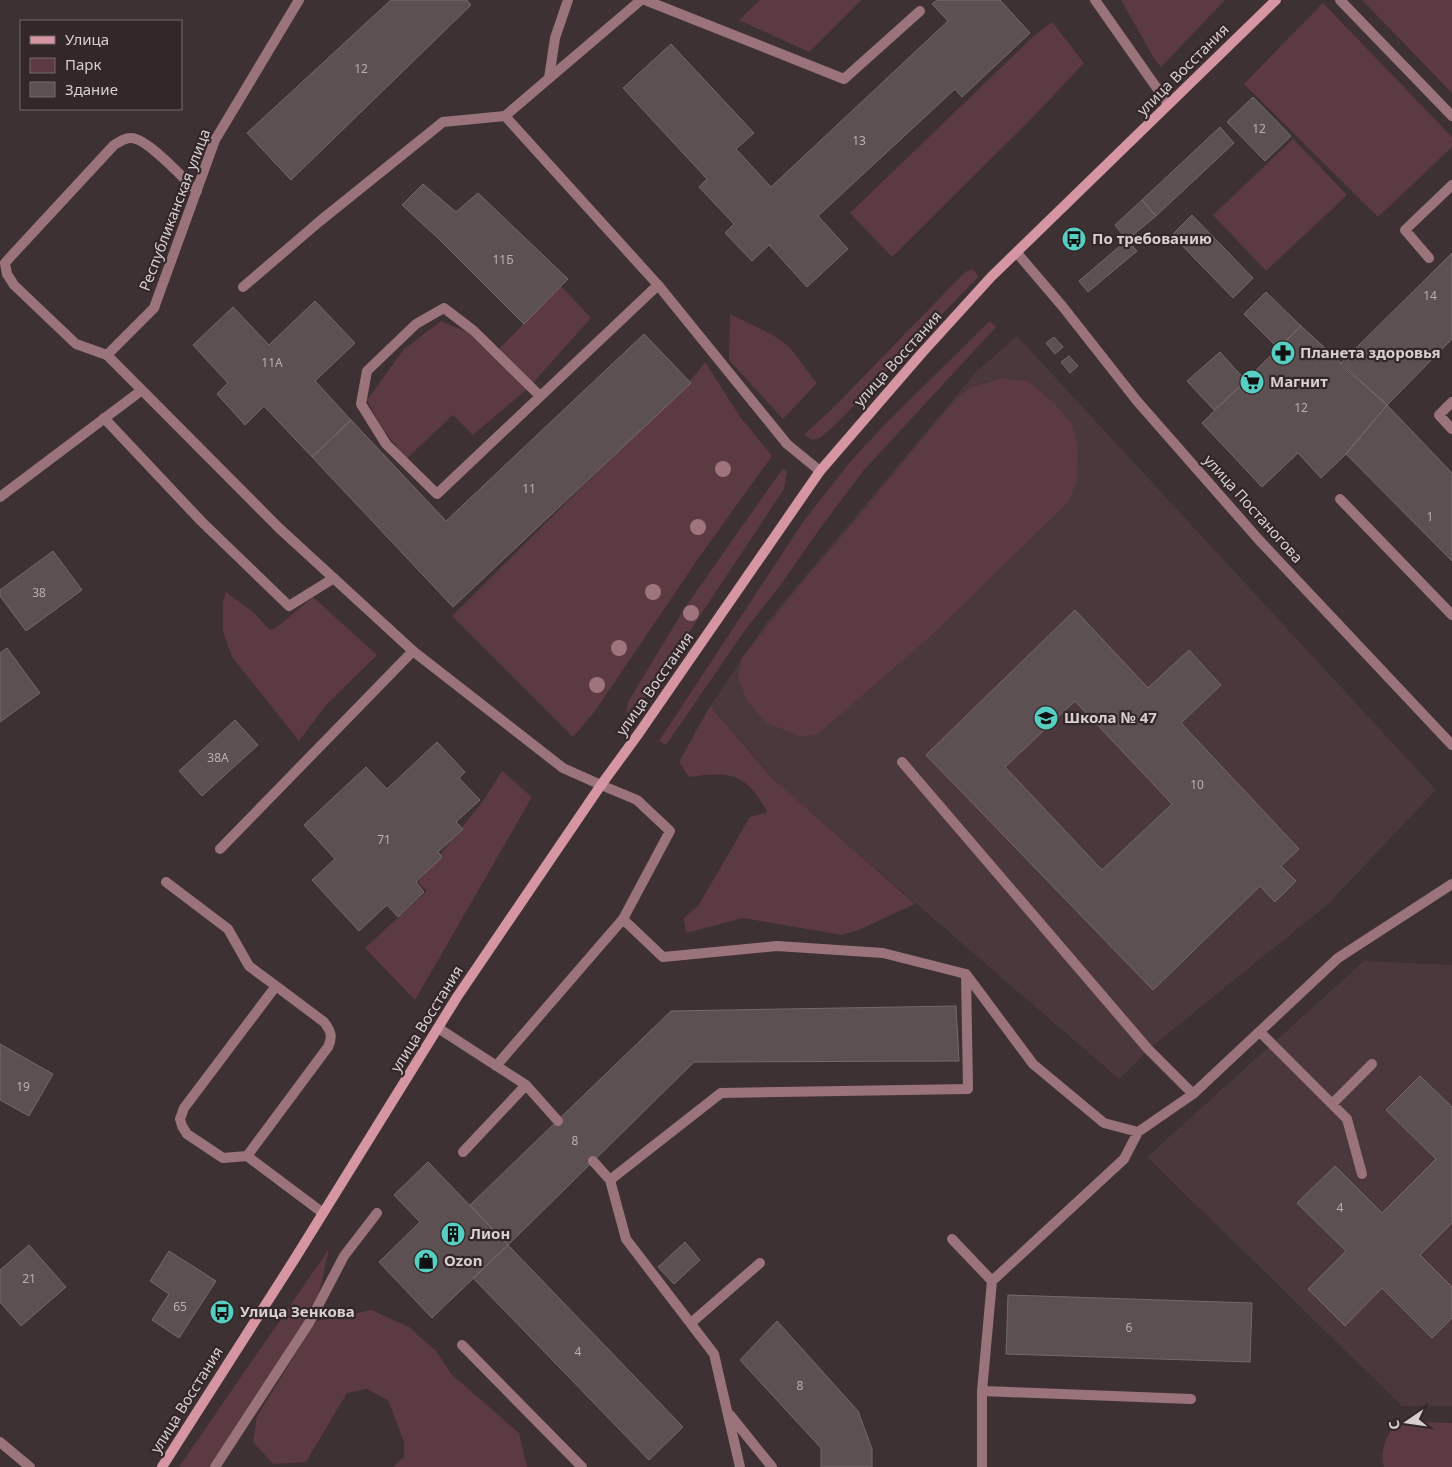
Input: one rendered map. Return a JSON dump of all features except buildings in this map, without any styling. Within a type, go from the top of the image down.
[{"type":"street","name":"Республиканская улица","points":[[107,355],[154,308],[215,140],[299,0]]},
{"type":"street","points":[[550,78],[555,38],[568,0]]},
{"type":"street","points":[[243,287],[320,221],[443,122],[505,116],[641,0]]},
{"type":"street","points":[[645,0],[844,79],[920,11]]},
{"type":"street","points":[[1095,0],[1168,104]]},
{"type":"street","name":"улица Восстания","points":[[162,1467],[457,997],[601,785],[645,725],[820,471],[921,354],[991,277],[1276,0]]},
{"type":"street","points":[[1340,0],[1452,116]]},
{"type":"street","points":[[505,116],[658,285],[787,444],[820,471]]},
{"type":"street","points":[[197,191],[150,147],[136,139],[124,139],[114,145],[13,254],[5,264],[7,274],[14,285],[76,344],[107,355],[279,528],[413,650],[563,768],[637,800],[670,831],[624,919],[496,1066]]},
{"type":"street","points":[[1430,258],[1405,230],[1452,185]]},
{"type":"street","name":"улица Постаногова","points":[[1017,253],[1064,308],[1137,401],[1258,540],[1452,745]]},
{"type":"street","points":[[540,396],[474,331],[444,308],[416,324],[367,371],[361,404],[386,444],[437,494],[658,285]]},
{"type":"street","points":[[0,497],[142,390]]},
{"type":"street","points":[[1452,402],[1439,415],[1452,429]]},
{"type":"street","points":[[104,418],[201,521],[289,606],[334,578]]},
{"type":"street","points":[[1340,499],[1452,615]]},
{"type":"street","points":[[220,849],[413,650]]},
{"type":"street","points":[[902,762],[1148,1050],[1193,1094]]},
{"type":"street","points":[[166,882],[228,929],[249,966],[324,1022],[330,1030],[332,1039],[328,1047],[247,1156]]},
{"type":"street","points":[[982,1467],[982,1391],[992,1281],[1124,1160],[1138,1132],[1193,1094],[1338,958],[1452,884]]},
{"type":"street","points":[[624,919],[663,957],[777,946],[883,952],[966,974],[1033,1064],[1104,1123],[1138,1132]]},
{"type":"street","points":[[610,1180],[721,1093],[968,1089],[966,974]]},
{"type":"street","points":[[276,986],[184,1108],[180,1119],[187,1134],[223,1158],[247,1156],[323,1213]]},
{"type":"street","points":[[438,1028],[526,1085],[558,1120]]},
{"type":"street","points":[[1260,1032],[1347,1118],[1362,1174]]},
{"type":"street","points":[[1332,1104],[1372,1064]]},
{"type":"street","points":[[463,1152],[526,1085]]},
{"type":"street","points":[[593,1160],[610,1180],[626,1239],[714,1354],[740,1467]]},
{"type":"street","points":[[215,1467],[309,1323],[344,1256],[377,1213]]},
{"type":"street","points":[[952,1239],[992,1281]]},
{"type":"street","points":[[690,1323],[760,1263]]},
{"type":"street","points":[[462,1345],[582,1467]]},
{"type":"street","points":[[982,1391],[1191,1400]]},
{"type":"street","points":[[728,1414],[772,1467]]},
{"type":"street","points":[[0,1442],[30,1467]]},
{"type":"shaded area","name":"Школа № 47","points":[[1017,336],[1436,790],[1328,904],[1149,1049],[1119,1079],[780,786],[710,706],[767,622],[977,371]]},
{"type":"shaded area","points":[[1364,961],[1452,965],[1452,1406],[1402,1406],[1147,1157]]},
{"type":"green space","points":[[760,0],[861,0],[809,52],[739,20]]},
{"type":"green space","points":[[1121,0],[1225,0],[1161,67],[1155,60]]},
{"type":"green space","points":[[1362,0],[1452,0],[1452,93]]},
{"type":"green space","points":[[1323,3],[1452,137],[1452,147],[1378,217],[1244,84]]},
{"type":"green space","points":[[1052,22],[1084,63],[1033,117],[892,257],[850,213],[1035,35]]},
{"type":"green space","points":[[1293,139],[1347,195],[1266,271],[1213,215]]},
{"type":"green space","points":[[972,269],[979,276],[833,427],[820,438],[812,440],[804,435],[838,403],[965,272]]},
{"type":"green space","points":[[561,286],[591,318],[532,384],[498,350]]},
{"type":"green space","points":[[730,314],[768,332],[782,341],[795,354],[817,383],[783,419],[729,360]]},
{"type":"green space","points":[[441,321],[467,332],[527,389],[473,435],[453,415],[406,459],[380,425],[367,400],[404,349]]},
{"type":"green space","points":[[990,321],[996,327],[864,470],[782,583],[743,633],[666,745],[659,741],[803,522],[850,462],[887,422]]},
{"type":"green space","points":[[705,362],[741,418],[772,456],[700,556],[595,711],[573,737],[452,616],[697,373]]},
{"type":"green space","points":[[1003,378],[1029,382],[1056,405],[1072,424],[1078,446],[1077,481],[1068,502],[935,632],[818,734],[802,737],[767,723],[747,701],[738,678],[741,659],[799,586],[948,408],[969,388]]},
{"type":"green space","points":[[783,468],[787,472],[784,489],[644,700],[630,716],[626,711],[628,702],[684,609]]},
{"type":"green space","points":[[226,592],[252,611],[270,630],[277,627],[313,597],[377,655],[326,705],[299,741],[232,657],[223,632],[223,602]]},
{"type":"green space","points":[[710,706],[773,779],[915,904],[861,929],[842,935],[743,918],[686,933],[684,918],[698,906],[750,817],[767,812],[760,799],[744,782],[726,775],[716,774],[689,777],[679,762]]},
{"type":"green space","points":[[502,771],[532,797],[415,1000],[365,948],[427,891],[418,882],[483,801]]},
{"type":"green space","points":[[329,1249],[317,1301],[306,1327],[215,1467],[179,1467]]},
{"type":"green space","points":[[372,1310],[409,1327],[437,1352],[451,1374],[519,1433],[527,1467],[393,1467],[404,1457],[404,1442],[388,1400],[367,1389],[347,1393],[306,1462],[273,1464],[253,1442],[257,1416],[316,1321]]},
{"type":"green space","points":[[1414,1422],[1452,1423],[1452,1467],[1384,1467],[1383,1450],[1390,1432],[1398,1425]]},
{"type":"place","name":"По требованию","points":[[1074,239]]},
{"type":"place","name":"Планета здоровья","points":[[1283,353]]},
{"type":"place","name":"Магнит","points":[[1252,382]]},
{"type":"place","name":"Школа № 47","points":[[1046,718]]},
{"type":"place","name":"Лион","points":[[453,1234]]},
{"type":"place","name":"Ozon","points":[[426,1261]]},
{"type":"place","name":"Улица Зенкова","points":[[222,1312]]}]
